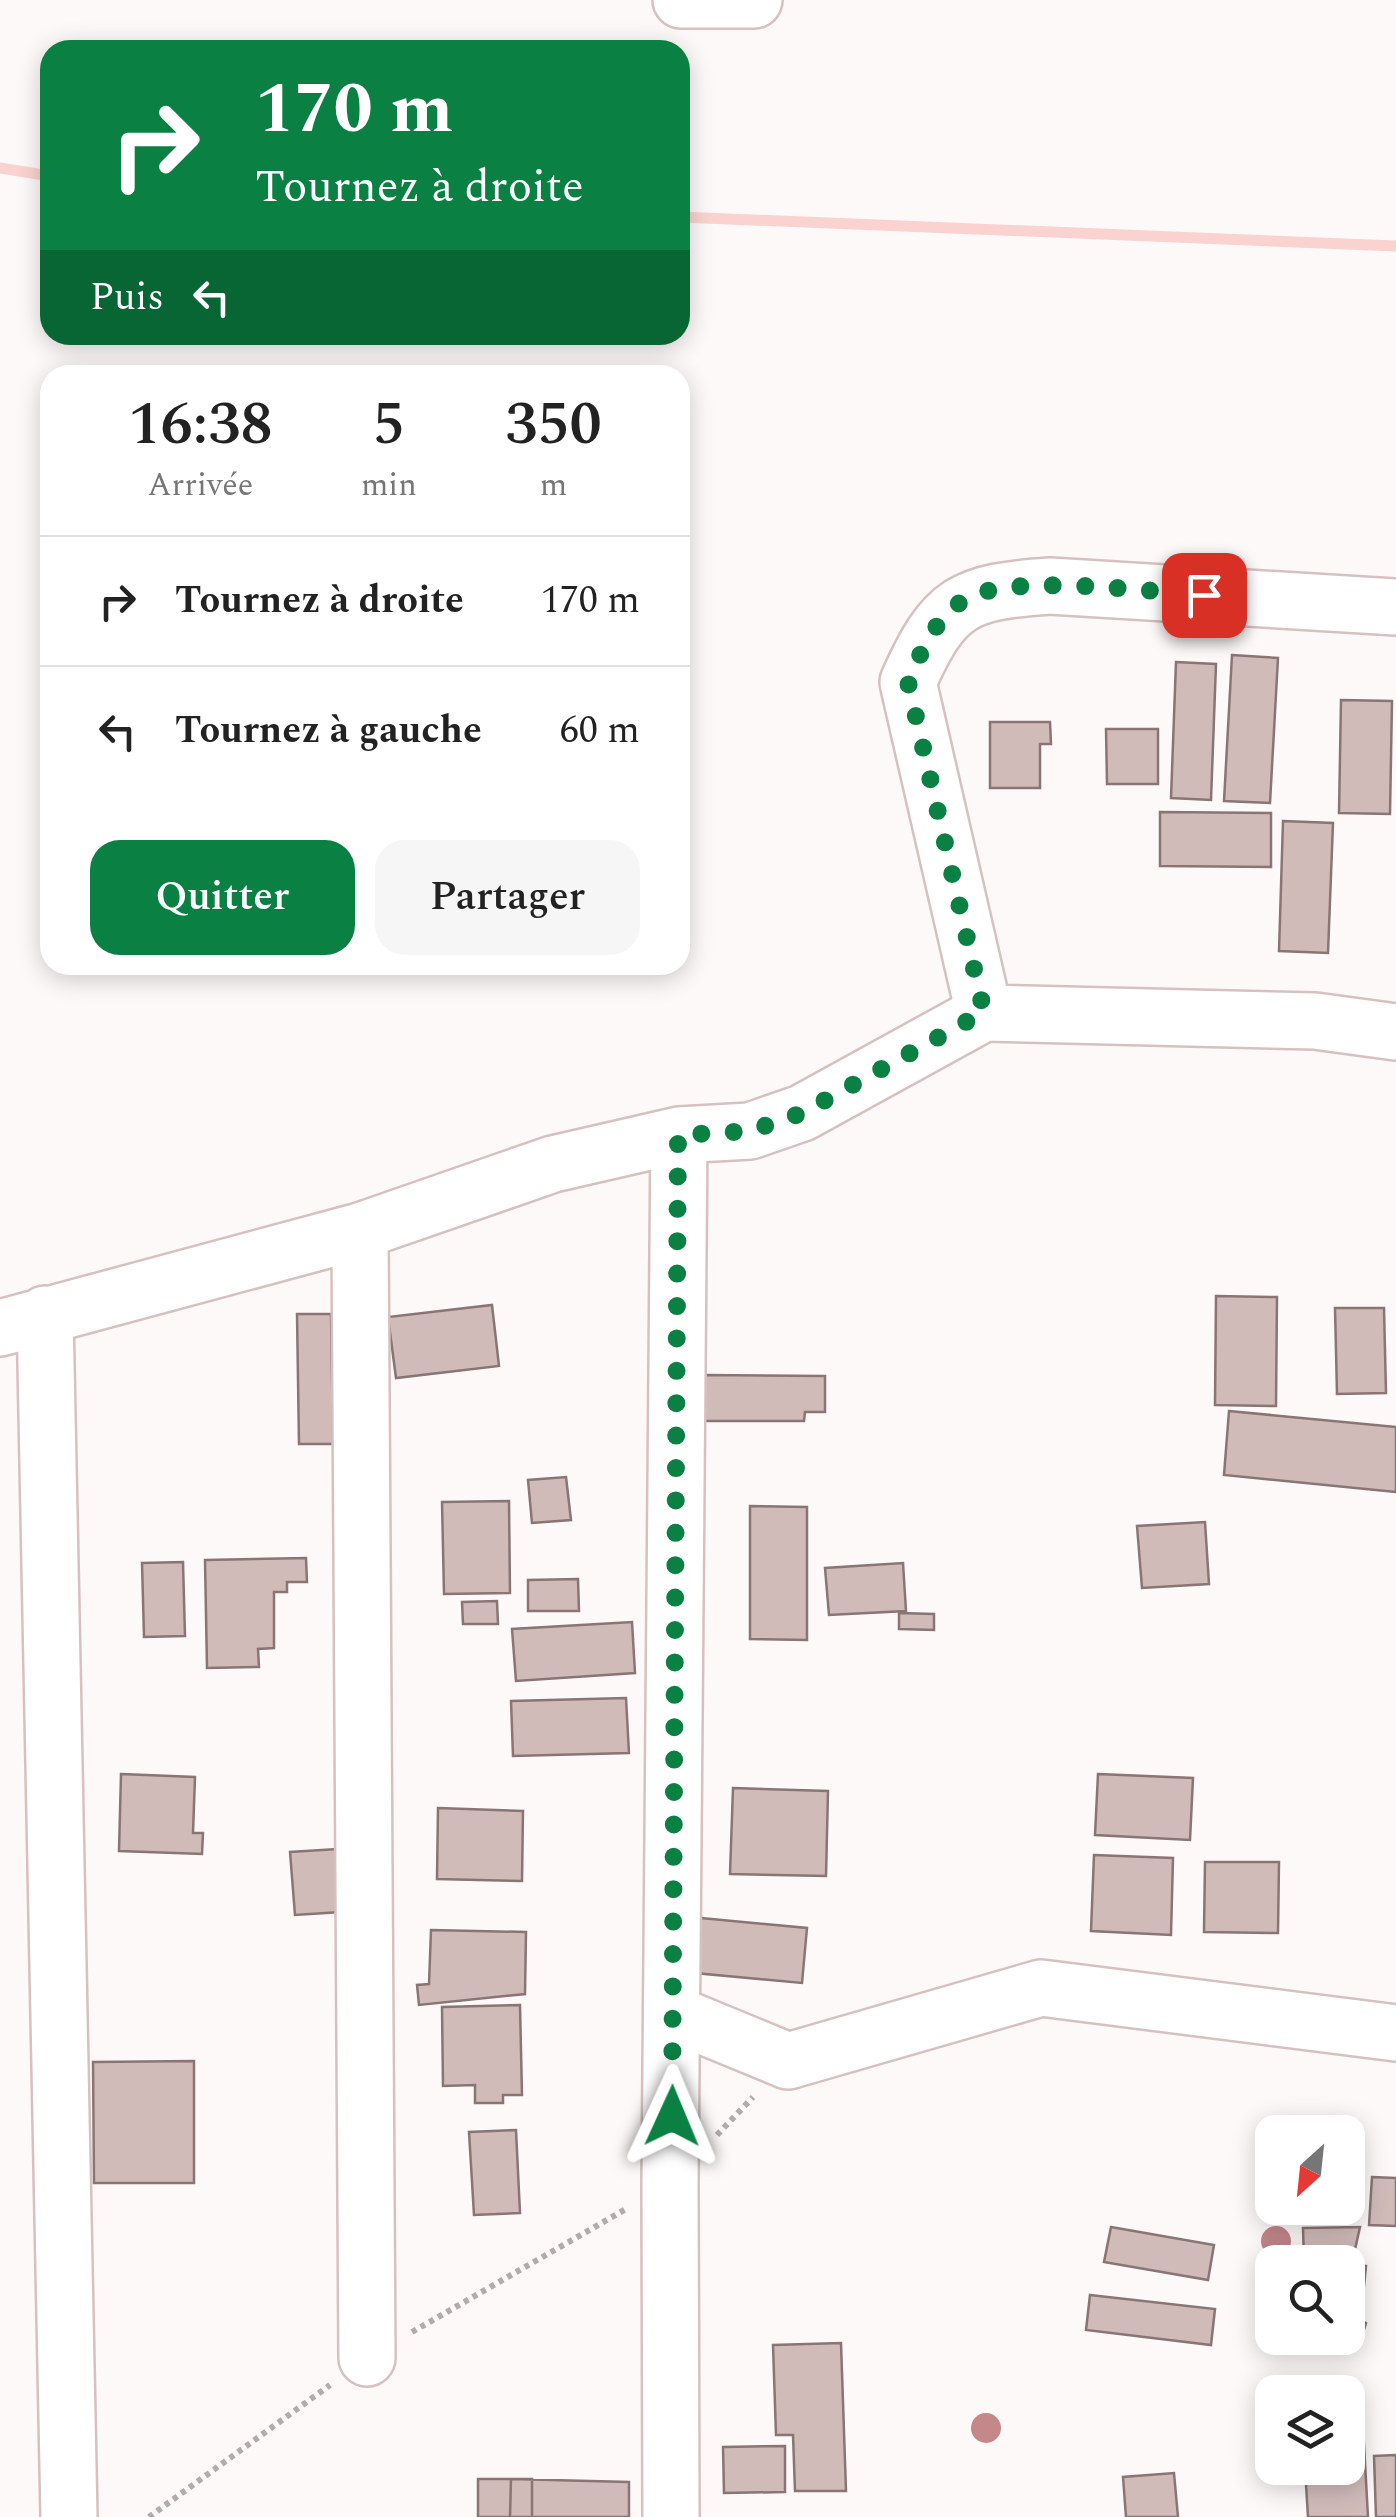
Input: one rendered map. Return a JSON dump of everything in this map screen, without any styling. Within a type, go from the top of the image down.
[{"type":"street","points":[[682,0],[754,0]]},
{"type":"street","points":[[984,1012],[908,682],[929,636],[964,600],[997,589],[1050,586],[1396,606]]},
{"type":"street","points":[[69,2517],[22,1321],[360,1231],[553,1164],[678,1135],[750,1131],[802,1113],[984,1012],[1315,1021],[1396,1032]]},
{"type":"street","points":[[671,2517],[678,1135]]},
{"type":"street","points":[[360,1231],[367,2358]]},
{"type":"street","points":[[674,2014],[788,2061],[1041,1988],[1396,2033]]},
{"type":"path","points":[[150,2517],[367,2358],[670,2184],[788,2061]]},
{"type":"building","points":[[1232,655],[1278,658],[1270,803],[1224,801]]},
{"type":"building","points":[[1176,662],[1216,664],[1211,800],[1171,798]]},
{"type":"building","points":[[1341,700],[1392,701],[1390,814],[1339,813]]},
{"type":"building","points":[[990,722],[1050,722],[1051,744],[1040,744],[1040,788],[990,788]]},
{"type":"building","points":[[1106,729],[1158,729],[1158,784],[1107,784]]},
{"type":"building","points":[[1160,812],[1271,813],[1271,867],[1160,866]]},
{"type":"building","points":[[1283,821],[1333,823],[1328,953],[1279,951]]},
{"type":"building","points":[[1216,1296],[1277,1297],[1276,1406],[1215,1405]]},
{"type":"building","points":[[492,1305],[499,1366],[396,1378],[388,1317]]},
{"type":"building","points":[[1335,1308],[1384,1308],[1386,1393],[1337,1394]]},
{"type":"building","points":[[297,1314],[331,1314],[333,1444],[299,1444]]},
{"type":"building","points":[[703,1375],[825,1376],[825,1412],[805,1412],[804,1421],[703,1421]]},
{"type":"building","points":[[1229,1411],[1396,1427],[1396,1492],[1224,1475]]},
{"type":"building","points":[[566,1477],[571,1520],[532,1523],[528,1480]]},
{"type":"building","points":[[509,1501],[510,1593],[444,1594],[442,1502]]},
{"type":"building","points":[[750,1506],[807,1507],[807,1640],[750,1639]]},
{"type":"building","points":[[1205,1522],[1209,1584],[1142,1588],[1137,1526]]},
{"type":"building","points":[[306,1558],[307,1582],[287,1582],[287,1592],[274,1592],[274,1648],[258,1649],[259,1667],[207,1668],[205,1560]]},
{"type":"building","points":[[183,1562],[185,1636],[144,1637],[142,1563]]},
{"type":"building","points":[[903,1563],[906,1611],[829,1615],[825,1568]]},
{"type":"building","points":[[578,1579],[579,1611],[528,1611],[528,1580]]},
{"type":"building","points":[[497,1601],[498,1624],[463,1624],[462,1602]]},
{"type":"building","points":[[899,1613],[934,1614],[934,1630],[899,1629]]},
{"type":"building","points":[[632,1622],[635,1673],[516,1681],[512,1629]]},
{"type":"building","points":[[626,1698],[629,1753],[513,1756],[511,1701]]},
{"type":"building","points":[[121,1774],[195,1777],[193,1833],[203,1833],[202,1854],[119,1851]]},
{"type":"building","points":[[1098,1774],[1193,1778],[1190,1840],[1095,1835]]},
{"type":"building","points":[[733,1788],[828,1791],[826,1876],[730,1874]]},
{"type":"building","points":[[438,1808],[523,1811],[522,1881],[437,1879]]},
{"type":"building","points":[[337,1849],[341,1912],[295,1915],[290,1852]]},
{"type":"building","points":[[1094,1855],[1173,1858],[1171,1935],[1091,1931]]},
{"type":"building","points":[[1205,1862],[1279,1862],[1278,1933],[1204,1932]]},
{"type":"building","points":[[701,1918],[807,1928],[802,1983],[695,1973]]},
{"type":"building","points":[[431,1930],[526,1932],[525,1994],[419,2005],[417,1985],[429,1984]]},
{"type":"building","points":[[520,2005],[522,2095],[503,2095],[503,2103],[475,2103],[475,2085],[443,2086],[442,2007]]},
{"type":"building","points":[[194,2061],[194,2183],[94,2183],[93,2062]]},
{"type":"building","points":[[516,2130],[520,2213],[474,2215],[469,2132]]},
{"type":"building","points":[[1372,2177],[1396,2178],[1396,2226],[1369,2225]]},
{"type":"building","points":[[1111,2227],[1214,2245],[1208,2280],[1104,2262]]},
{"type":"building","points":[[1360,2227],[1356,2245],[1304,2245],[1303,2228]]},
{"type":"building","points":[[1090,2295],[1215,2309],[1211,2345],[1086,2330]]},
{"type":"building","points":[[841,2343],[846,2491],[795,2491],[793,2435],[776,2435],[773,2345]]},
{"type":"building","points":[[785,2446],[785,2492],[724,2493],[723,2447]]},
{"type":"building","points":[[1396,2455],[1396,2517],[1376,2517],[1374,2456]]},
{"type":"building","points":[[1365,2462],[1368,2517],[1308,2517],[1306,2485],[1365,2485]]},
{"type":"building","points":[[1174,2473],[1178,2517],[1126,2517],[1123,2477]]},
{"type":"building","points":[[478,2479],[532,2479],[532,2517],[478,2517]]},
{"type":"building","points":[[511,2479],[629,2482],[629,2517],[510,2517]]},
{"type":"waterway","points":[[0,168],[40,174]]},
{"type":"waterway","points":[[690,217],[1396,246]]},
{"type":"route","points":[[672,2116],[678,1135],[750,1131],[802,1113],[984,1012],[908,682],[929,636],[964,600],[997,589],[1050,586],[1204,595]]}]
